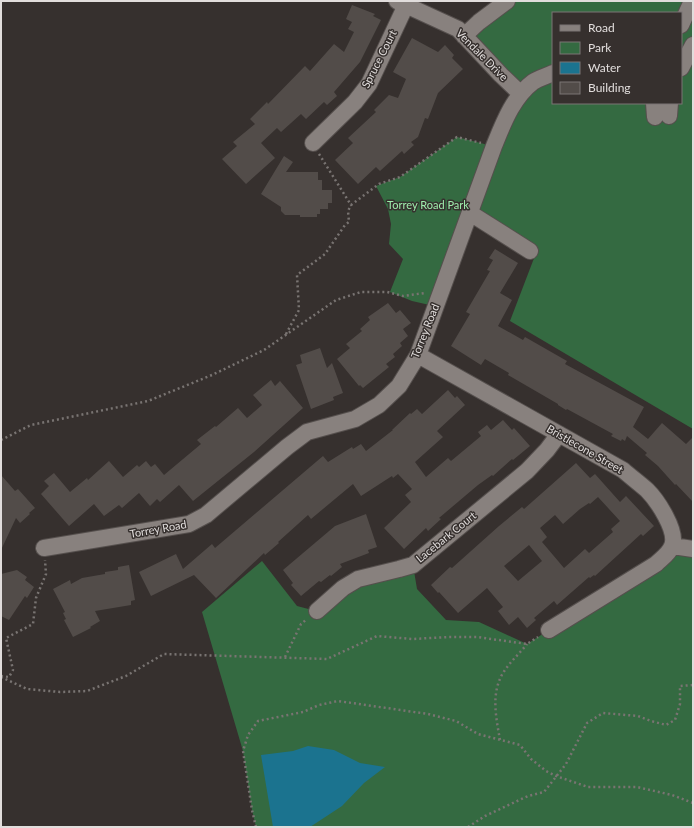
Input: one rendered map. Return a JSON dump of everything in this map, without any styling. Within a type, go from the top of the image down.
[{"type":"street","points":[[464,36],[479,22],[508,1]]},
{"type":"street","points":[[682,23],[692,1]]},
{"type":"street","name":"Vendale Drive","points":[[401,3],[458,29],[501,75],[522,94]]},
{"type":"street","name":"Spruce Court","points":[[313,144],[355,102],[369,84],[401,3]]},
{"type":"street","points":[[682,66],[693,45]]},
{"type":"street","name":"Torrey Road","points":[[44,548],[189,524],[206,514],[307,432],[355,419],[379,405],[399,386],[418,355],[506,116],[533,82],[552,73]]},
{"type":"street","points":[[470,213],[530,251]]},
{"type":"street","name":"Bristlecone Street","points":[[418,355],[623,470],[647,490],[665,514],[673,534],[673,546]]},
{"type":"street","name":"Lacebark Court","points":[[316,611],[343,588],[358,578],[399,570],[413,565],[527,471],[547,450],[559,434]]},
{"type":"street","points":[[549,630],[656,564],[673,546],[693,548]]},
{"type":"path","points":[[284,336],[299,310],[297,275],[325,254],[345,225],[349,222],[348,211],[351,205],[379,184],[400,177],[457,137],[494,146]]},
{"type":"path","points":[[313,144],[351,205]]},
{"type":"path","points":[[1,440],[31,425],[148,401],[225,369],[264,350],[336,300],[361,292],[387,292],[403,296],[428,292]]},
{"type":"path","points":[[1,676],[9,677],[13,670],[6,638],[33,624],[36,598],[46,574],[44,548]]},
{"type":"path","points":[[284,658],[301,624],[316,611]]},
{"type":"path","points":[[500,740],[495,710],[496,688],[504,671],[527,644],[549,630]]},
{"type":"path","points":[[1,676],[27,689],[60,692],[87,691],[126,676],[164,654],[327,658],[377,636],[412,639],[477,637],[527,644]]},
{"type":"path","points":[[468,827],[485,816],[528,796],[544,792],[566,764],[587,723],[603,713],[616,713],[638,716],[666,725],[675,720],[680,704],[680,686],[693,685]]},
{"type":"path","points":[[256,827],[243,751],[248,735],[258,720],[303,712],[319,705],[338,701],[428,714],[456,721],[478,734],[520,745],[531,759],[546,771],[588,787],[636,787],[672,795],[693,802]]},
{"type":"green space","points":[[507,1],[693,1],[693,429],[510,321],[536,253],[470,213],[521,94],[464,36]]},
{"type":"green space","name":"Torrey Road Park","points":[[457,137],[492,146],[434,306],[412,301],[390,292],[403,259],[389,244],[391,224],[388,209],[376,186],[400,177]]},
{"type":"green space","points":[[693,549],[693,827],[256,827],[243,751],[202,612],[262,561],[297,606],[316,611],[343,588],[413,565],[417,589],[446,620],[479,622],[527,644],[667,555]]},
{"type":"water","points":[[308,746],[334,750],[360,763],[385,767],[364,783],[342,806],[310,827],[273,827],[261,755],[293,751]]},
{"type":"building","points":[[352,5],[375,14],[373,16],[381,20],[360,62],[334,92],[337,96],[327,105],[324,102],[306,119],[301,114],[281,132],[277,128],[261,143],[275,158],[246,184],[222,159],[237,146],[233,142],[255,124],[250,119],[267,102],[268,104],[305,66],[310,71],[334,44],[344,52],[354,32],[348,29],[352,22],[346,19]]},
{"type":"building","points":[[412,38],[438,52],[445,45],[454,55],[452,58],[463,69],[438,93],[428,119],[425,118],[418,137],[411,142],[414,145],[404,154],[402,151],[380,171],[376,167],[358,184],[335,160],[353,143],[348,138],[376,112],[374,110],[389,95],[398,98],[406,79],[393,72]]},
{"type":"building","points":[[284,156],[293,162],[286,172],[318,172],[318,180],[322,180],[322,190],[332,190],[332,203],[328,203],[328,209],[320,209],[320,214],[317,214],[317,217],[285,215],[281,211],[281,207],[261,194]]},
{"type":"building","points":[[495,249],[518,263],[500,293],[512,300],[498,326],[523,340],[525,337],[567,361],[565,364],[644,407],[633,427],[648,439],[662,423],[686,444],[693,437],[693,502],[658,466],[645,455],[647,453],[627,436],[625,441],[622,439],[621,441],[611,436],[613,434],[567,409],[566,410],[508,375],[509,373],[485,359],[481,365],[451,346],[470,314],[466,312],[490,271],[487,270],[493,260],[489,258]]},
{"type":"building","points":[[388,303],[396,313],[400,310],[411,323],[403,329],[408,336],[400,343],[402,346],[393,354],[395,357],[386,364],[389,367],[363,388],[360,385],[359,386],[337,359],[350,348],[346,344],[362,331],[360,329],[370,320],[368,317]]},
{"type":"building","points":[[320,348],[327,368],[332,363],[343,393],[333,397],[334,400],[311,409],[296,365],[302,363],[300,355]]},
{"type":"building","points":[[271,380],[275,386],[280,381],[303,408],[254,452],[193,501],[179,485],[160,502],[157,499],[150,506],[139,493],[122,508],[119,505],[104,516],[94,504],[69,526],[41,494],[49,486],[44,481],[54,473],[70,492],[87,478],[88,480],[109,461],[123,477],[137,465],[139,467],[146,461],[151,467],[155,464],[164,475],[201,444],[197,440],[215,426],[216,427],[238,408],[247,418],[262,405],[253,395]]},
{"type":"building","points":[[448,390],[455,398],[457,396],[465,405],[437,431],[443,437],[415,462],[426,477],[448,458],[451,461],[481,436],[478,432],[487,425],[491,430],[503,420],[512,430],[514,428],[530,446],[513,460],[512,459],[493,476],[492,475],[478,485],[439,518],[441,519],[428,531],[426,528],[404,549],[384,528],[411,502],[405,495],[412,489],[398,474],[393,478],[392,476],[361,496],[353,484],[311,519],[308,515],[278,542],[279,543],[265,555],[264,553],[216,598],[194,575],[151,596],[139,572],[176,554],[183,569],[212,544],[215,548],[323,456],[328,462],[352,447],[353,449],[361,444],[366,451],[393,430],[410,413],[411,414],[417,409],[422,414]]},
{"type":"building","points":[[576,463],[590,478],[595,474],[620,502],[626,496],[654,526],[643,536],[641,534],[595,576],[589,577],[557,605],[554,601],[534,618],[536,620],[527,628],[518,617],[509,625],[498,611],[503,607],[487,588],[458,613],[431,585],[450,567],[452,568],[522,507],[524,509]],"holes":[[[598,497],[620,521],[611,529],[613,532],[589,553],[585,549],[564,568],[542,542],[547,537],[540,528],[555,515],[563,524],[580,509],[589,503],[590,504]],[[529,545],[542,561],[518,581],[504,566]]]},
{"type":"building","points":[[1,475],[15,491],[18,489],[35,508],[20,523],[16,518],[1,550]]},
{"type":"building","points":[[366,514],[377,547],[368,550],[369,553],[340,564],[342,567],[331,576],[330,575],[321,582],[319,581],[301,596],[291,585],[293,583],[283,570],[335,526]]},
{"type":"building","points":[[129,565],[135,600],[131,601],[131,605],[95,611],[100,621],[90,627],[91,628],[73,637],[64,620],[66,619],[63,613],[65,612],[53,589],[70,580],[71,584],[82,578],[105,574],[105,572],[118,570],[118,567]]},
{"type":"building","points":[[17,570],[27,577],[25,580],[34,587],[27,598],[25,596],[9,620],[1,616],[1,574]]}]
